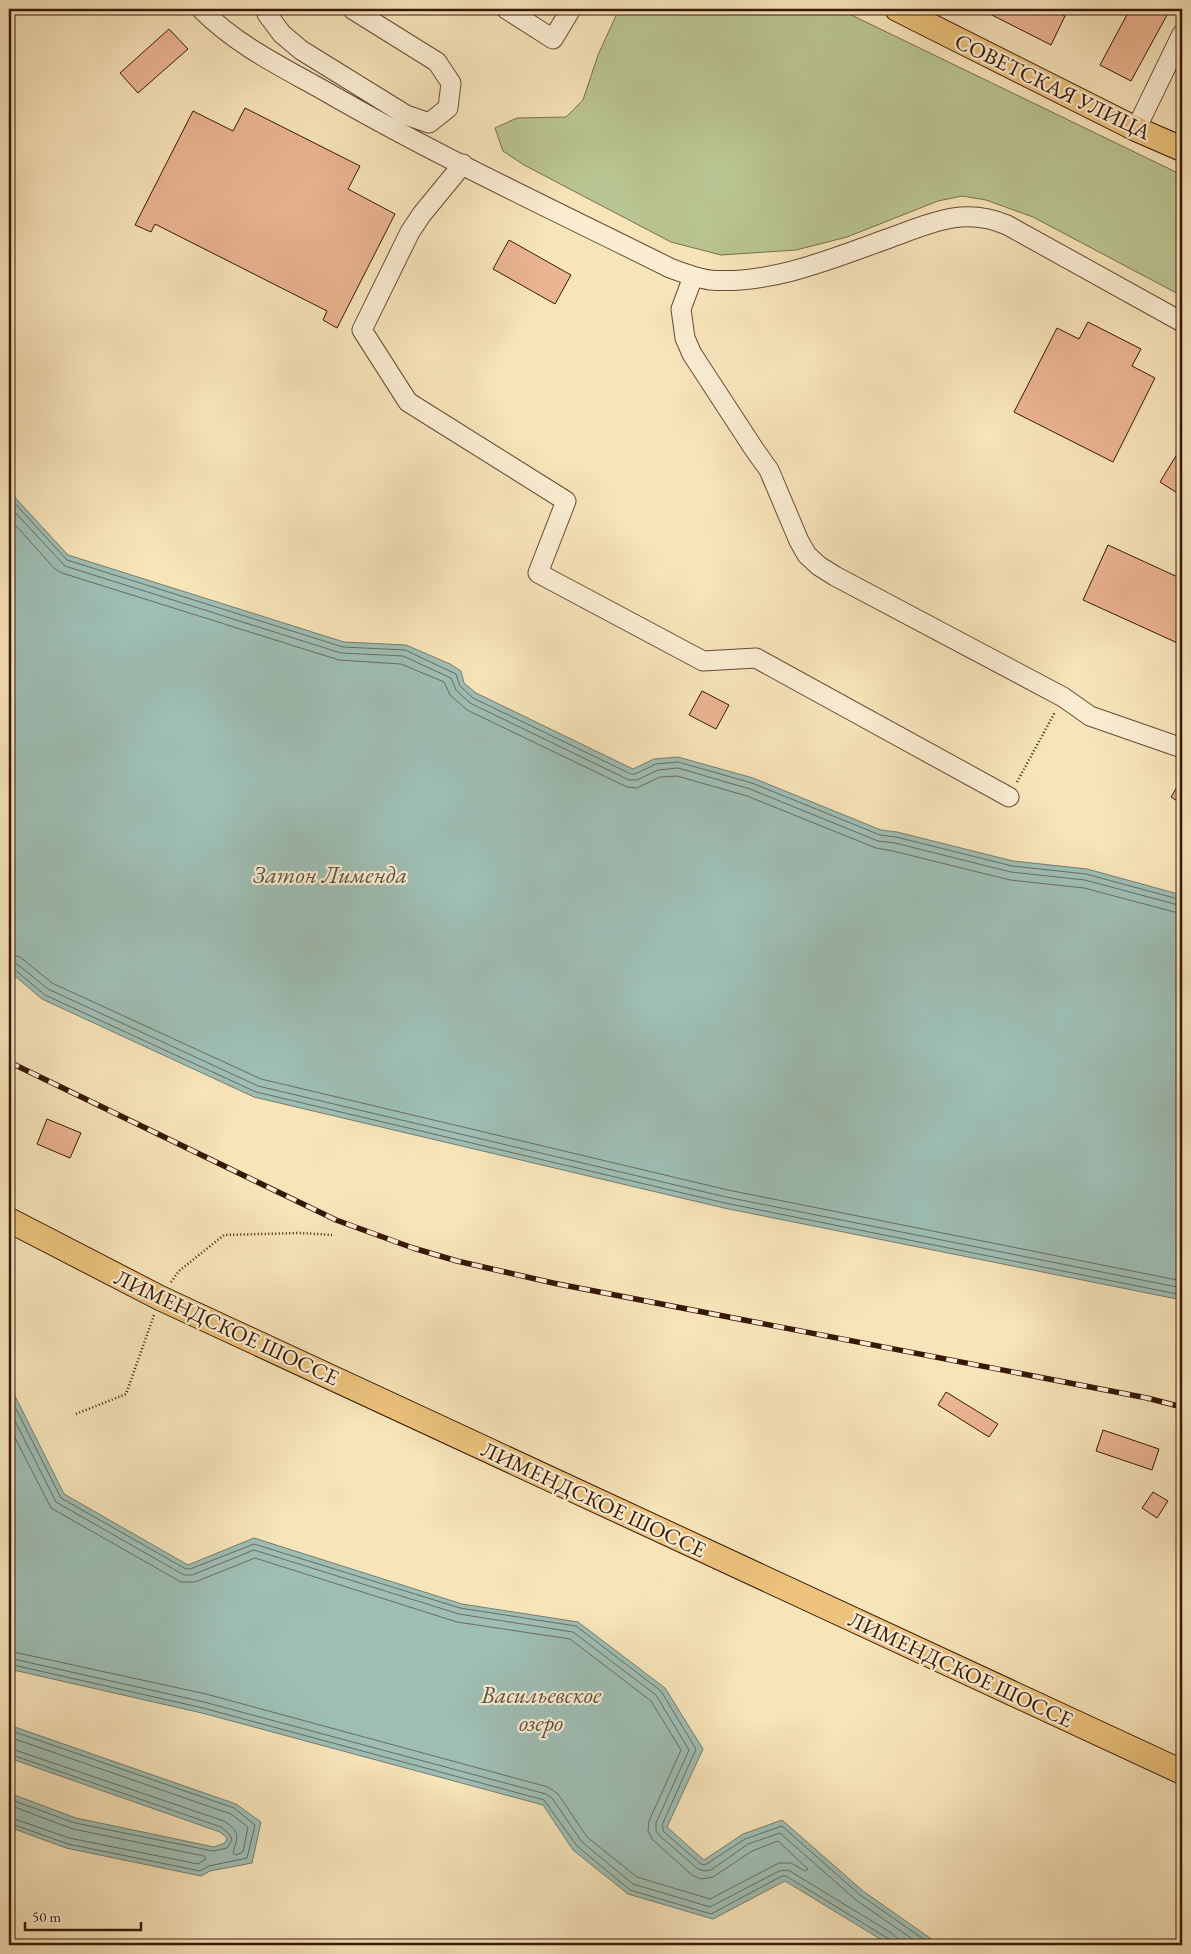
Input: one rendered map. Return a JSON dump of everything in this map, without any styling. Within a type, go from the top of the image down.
[{"type":"main road","name":"СОВЕТСКАЯ УЛИЦА","points":[[897,9],[1136,129],[1182,149]]},
{"type":"main road","name":"ЛИМЕНДСКОЕ ШОССЕ","points":[[9,1220],[160,1298],[1182,1772]]},
{"type":"street","points":[[201,9],[222,29],[241,43],[358,111],[670,268],[693,277],[711,280],[774,275],[823,262],[941,219],[970,215],[1007,225],[1182,322]]},
{"type":"street","points":[[267,9],[267,14],[282,34],[301,50],[406,115],[429,123],[448,108],[451,83],[437,62],[352,9]]},
{"type":"street","points":[[506,9],[553,39],[571,9]]},
{"type":"street","points":[[1136,129],[1182,34]]},
{"type":"street","points":[[463,164],[422,214],[410,232],[362,330],[408,402],[566,501],[538,572],[703,661],[756,658],[1010,797]]},
{"type":"street","points":[[693,277],[681,309],[685,338],[702,369],[769,470],[792,526],[807,555],[819,566],[835,576],[1063,698],[1090,716],[1182,748]]},
{"type":"path","points":[[1010,797],[1063,698]]},
{"type":"path","points":[[76,1414],[126,1394],[160,1298],[179,1271],[224,1235],[332,1234]]},
{"type":"green space","points":[[619,9],[839,9],[1182,175],[1182,296],[1033,217],[986,200],[962,196],[938,201],[847,237],[796,250],[721,255],[671,242],[524,165],[503,151],[495,128],[517,118],[566,117],[583,100],[598,55]]},
{"type":"water","name":"Затон Лименда","points":[[9,491],[68,555],[344,642],[406,645],[450,664],[461,671],[464,683],[476,693],[633,769],[654,759],[678,757],[753,778],[881,830],[897,832],[1013,861],[1087,869],[1182,895],[1182,1300],[724,1208],[254,1097],[42,999],[9,971]]},
{"type":"water","name":"Васильевское озеро","points":[[9,1384],[64,1494],[188,1565],[254,1538],[462,1604],[578,1622],[665,1688],[703,1749],[667,1827],[704,1860],[743,1834],[782,1820],[863,1891],[940,1945],[890,1945],[785,1881],[713,1919],[628,1894],[573,1850],[543,1805],[202,1713],[9,1669]]},
{"type":"water","points":[[9,1725],[236,1804],[261,1822],[252,1863],[210,1871],[201,1876],[66,1848],[9,1827],[9,1793],[76,1818],[214,1847],[225,1843],[227,1838],[220,1832],[9,1758]]},
{"type":"building","points":[[985,9],[1051,9],[1065,16],[1051,45],[984,11]]},
{"type":"building","points":[[1130,9],[1156,9],[1167,15],[1131,81],[1100,65]]},
{"type":"building","points":[[169,29],[188,49],[138,93],[120,73]]},
{"type":"building","points":[[245,108],[360,166],[348,189],[395,214],[337,328],[323,320],[327,311],[155,224],[151,232],[135,225],[193,111],[233,131]]},
{"type":"building","points":[[509,240],[571,275],[555,304],[493,269]]},
{"type":"building","points":[[1088,322],[1141,349],[1132,366],[1155,378],[1113,462],[1014,412],[1057,328],[1079,339]]},
{"type":"building","points":[[1182,446],[1182,496],[1160,482]]},
{"type":"building","points":[[1108,545],[1182,579],[1182,645],[1083,600]]},
{"type":"building","points":[[702,691],[729,705],[716,729],[689,715]]},
{"type":"building","points":[[1182,779],[1182,804],[1171,797]]},
{"type":"building","points":[[47,1119],[81,1133],[70,1158],[37,1144]]},
{"type":"building","points":[[946,1392],[998,1424],[989,1437],[938,1405]]},
{"type":"building","points":[[1103,1430],[1159,1449],[1152,1470],[1096,1451]]},
{"type":"building","points":[[1153,1492],[1168,1501],[1157,1518],[1142,1508]]},
{"type":"railway","points":[[9,1062],[336,1220],[413,1248],[457,1261],[553,1283],[1147,1398],[1182,1407]]}]
